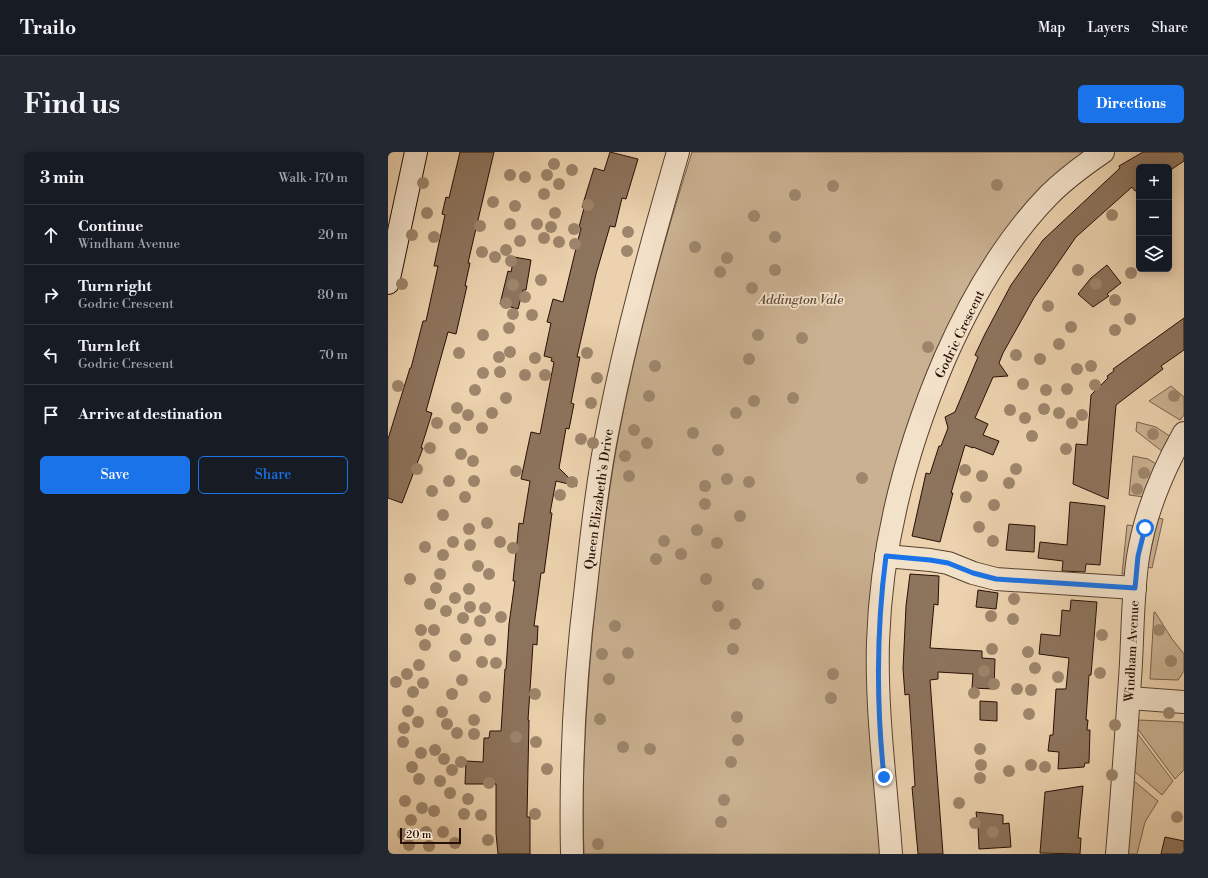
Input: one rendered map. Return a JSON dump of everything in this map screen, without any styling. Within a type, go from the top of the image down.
[{"type":"street","points":[[388,283],[416,152]]},
{"type":"street","name":"Queen Elizabeth's Drive","points":[[572,854],[572,770],[577,674],[583,604],[597,492],[609,424],[626,343],[678,152]]},
{"type":"street","name":"Godric Crescent","points":[[891,854],[880,730],[877,670],[880,614],[886,556],[897,496],[916,430],[942,366],[967,312],[996,263],[1036,209],[1050,194],[1072,174],[1103,152]]},
{"type":"street","name":"Windham Avenue","points":[[1117,854],[1138,556],[1151,506],[1162,475],[1184,433]]},
{"type":"street","points":[[886,556],[948,563],[973,573],[996,579],[1135,588]]},
{"type":"street","points":[[1129,698],[1184,702]]},
{"type":"green space","name":"Addington Vale","points":[[692,152],[1087,152],[1034,198],[893,482],[884,854],[584,854],[584,773],[588,692],[597,590],[613,468],[624,407],[641,333],[670,224]]},
{"type":"green space","points":[[1171,386],[1184,397],[1184,415],[1180,420],[1149,401]]},
{"type":"green space","points":[[1137,422],[1156,427],[1171,437],[1163,452],[1136,431]]},
{"type":"green space","points":[[1133,456],[1148,459],[1158,465],[1144,497],[1129,495]]},
{"type":"green space","points":[[1158,518],[1163,519],[1152,568],[1147,567]]},
{"type":"green space","points":[[1127,525],[1135,526],[1125,574],[1122,574]]},
{"type":"green space","points":[[1154,612],[1184,654],[1184,671],[1178,680],[1150,679]]},
{"type":"green space","points":[[1139,720],[1183,722],[1184,770],[1175,779],[1137,728]]},
{"type":"green space","points":[[1137,733],[1173,781],[1162,795],[1134,771]]},
{"type":"green space","points":[[1134,781],[1158,801],[1145,822],[1137,854],[1127,854]]},
{"type":"building","points":[[460,152],[494,152],[468,263],[470,263],[465,286],[467,286],[456,334],[448,332],[426,411],[432,413],[421,448],[423,448],[402,503],[388,498],[388,439],[411,368],[423,321],[426,321],[438,266],[434,266],[445,215],[442,214],[446,197],[449,198]]},
{"type":"building","points":[[610,152],[638,159],[626,199],[622,198],[615,227],[610,226],[596,274],[577,357],[580,357],[571,403],[574,404],[569,429],[566,428],[559,468],[577,486],[556,481],[550,513],[552,513],[544,573],[541,573],[534,626],[538,626],[537,645],[533,644],[528,720],[527,817],[530,817],[530,854],[498,854],[496,833],[496,784],[465,784],[466,761],[483,762],[484,738],[489,738],[490,731],[501,731],[505,669],[515,581],[513,581],[519,523],[523,524],[530,481],[521,479],[531,432],[540,434],[554,362],[551,361],[552,358],[544,356],[551,323],[547,322],[553,299],[563,302],[581,228],[579,227],[584,208],[582,207],[594,168],[604,171]]},
{"type":"building","points":[[1143,152],[1184,152],[1184,161],[1172,169],[1172,164],[1136,164],[1136,190],[1132,187],[1076,237],[1034,298],[1003,353],[999,363],[1008,376],[993,377],[975,418],[988,424],[983,435],[999,441],[993,455],[965,445],[951,493],[953,493],[940,542],[912,536],[926,473],[930,474],[939,446],[941,446],[948,428],[945,417],[955,412],[978,357],[975,355],[1011,285],[1043,240],[1120,168],[1119,166]]},
{"type":"building","points":[[514,257],[531,260],[526,290],[523,290],[518,309],[500,304],[508,271],[511,272]]},
{"type":"building","points":[[1107,265],[1121,283],[1107,294],[1109,296],[1093,307],[1078,294],[1091,278]]},
{"type":"building","points":[[1184,318],[1184,350],[1161,366],[1163,369],[1116,405],[1108,499],[1073,484],[1076,444],[1087,445],[1091,395],[1108,378],[1107,376],[1114,371],[1113,369]]},
{"type":"building","points":[[1070,502],[1105,506],[1100,565],[1086,564],[1085,572],[1062,571],[1063,561],[1038,558],[1040,542],[1067,545]]},
{"type":"building","points":[[1009,524],[1035,526],[1034,552],[1006,550]]},
{"type":"building","points":[[910,574],[939,576],[938,605],[934,604],[930,648],[982,651],[982,658],[995,659],[994,689],[972,688],[973,674],[938,672],[938,679],[930,680],[943,854],[918,854],[912,787],[915,786],[909,694],[905,695],[903,669],[906,606]]},
{"type":"building","points":[[978,590],[998,593],[996,609],[976,607]]},
{"type":"building","points":[[1071,600],[1097,602],[1086,720],[1088,720],[1087,730],[1090,730],[1089,763],[1085,763],[1084,767],[1058,769],[1059,752],[1048,751],[1050,735],[1053,735],[1056,689],[1066,689],[1069,658],[1039,654],[1041,634],[1060,636],[1062,610],[1070,611]]},
{"type":"building","points":[[980,701],[997,702],[997,721],[980,720]]},
{"type":"building","points":[[1083,786],[1078,838],[1081,838],[1080,854],[1040,853],[1045,792]]},
{"type":"building","points":[[976,812],[1003,815],[1003,824],[1009,823],[1011,847],[979,849]]},
{"type":"building","points":[[1165,837],[1184,841],[1184,854],[1161,854]]},
{"type":"route","points":[[884,777],[877,670],[882,587],[886,556],[948,563],[984,577],[996,579],[1135,588],[1138,556],[1145,528]]}]
